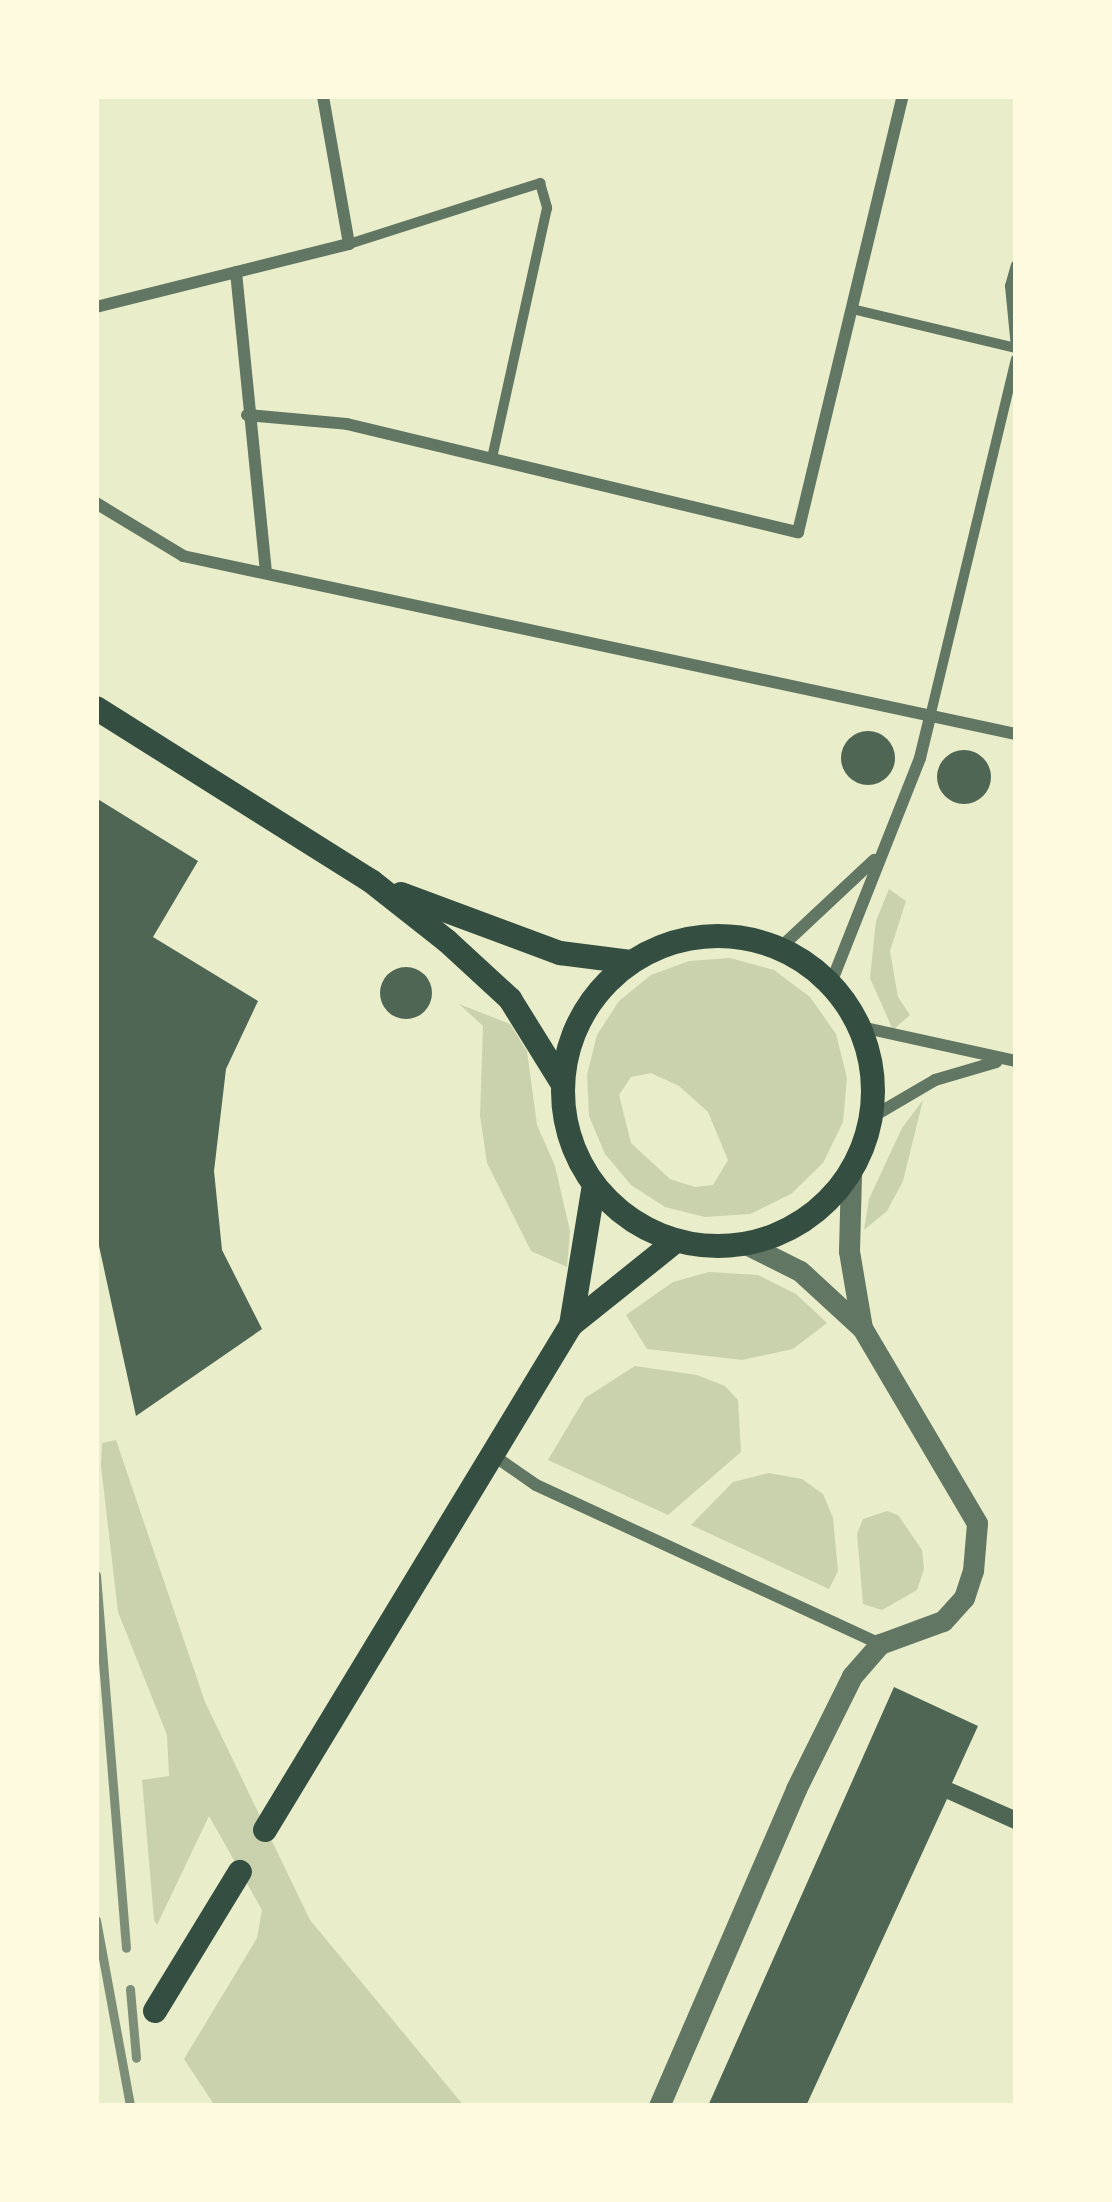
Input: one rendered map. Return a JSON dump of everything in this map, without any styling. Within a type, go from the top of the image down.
[{"type":"main road","points":[[96,708],[370,881],[510,999],[562,1083]]},
{"type":"main road","points":[[370,881],[493,932],[560,952],[630,962]]},
{"type":"main road","points":[[730,936],[781,948],[831,983],[861,1027],[874,1086],[872,1117],[851,1173],[806,1220],[746,1244],[676,1240],[617,1210],[594,1185],[565,1120],[562,1083],[582,1014],[603,985],[630,962],[678,940],[730,936]]},
{"type":"main road","points":[[571,1325],[594,1185]]},
{"type":"main road","points":[[265,1830],[571,1325],[676,1240]]},
{"type":"main road","points":[[155,2012],[240,1872]]},
{"type":"street","points":[[323,96],[349,244]]},
{"type":"street","points":[[247,416],[347,424],[798,532],[903,96]]},
{"type":"street","points":[[96,307],[349,244],[540,183],[547,208],[492,459]]},
{"type":"street","points":[[851,309],[1016,347],[1010,286],[1016,265]]},
{"type":"street","points":[[236,272],[266,573]]},
{"type":"street","points":[[831,983],[920,758],[1016,359]]},
{"type":"street","points":[[96,502],[183,556],[1016,734]]},
{"type":"street","points":[[781,948],[880,855]]},
{"type":"street","points":[[861,1027],[1010,1060]]},
{"type":"street","points":[[872,1117],[935,1080],[1010,1060]]},
{"type":"street","points":[[851,1173],[849,1251],[862,1328]]},
{"type":"street","points":[[659,2106],[826,1721],[852,1676],[880,1644],[944,1621],[964,1598],[974,1571],[976,1523],[862,1328],[800,1271],[746,1244]]},
{"type":"street","points":[[493,1455],[536,1485],[880,1644]]},
{"type":"green space","points":[[889,889],[906,901],[890,951],[898,997],[910,1015],[893,1030],[870,978],[876,921]]},
{"type":"green space","points":[[730,958],[774,970],[810,997],[836,1034],[847,1078],[843,1122],[823,1163],[791,1194],[750,1214],[705,1217],[665,1207],[631,1185],[605,1154],[589,1116],[587,1075],[597,1035],[619,1001],[651,975],[689,961]],"holes":[[[651,1073],[679,1086],[708,1112],[728,1160],[713,1185],[695,1187],[670,1179],[631,1143],[619,1095],[631,1077]]]},
{"type":"green space","points":[[459,1004],[510,1024],[527,1051],[537,1125],[555,1166],[570,1231],[567,1267],[531,1251],[487,1163],[480,1116],[483,1026]]},
{"type":"green space","points":[[923,1100],[903,1181],[887,1211],[864,1230],[869,1199],[902,1128]]},
{"type":"green space","points":[[709,1272],[758,1275],[796,1294],[827,1323],[793,1349],[742,1360],[647,1349],[626,1315],[673,1282]]},
{"type":"green space","points":[[635,1366],[697,1375],[725,1386],[738,1400],[741,1452],[668,1515],[548,1460],[585,1398]]},
{"type":"green space","points":[[116,1440],[205,1702],[310,1920],[464,2106],[215,2106],[184,2059],[257,1938],[262,1910],[209,1816],[157,1925],[154,1920],[142,1780],[169,1776],[167,1735],[118,1612],[101,1466],[102,1443]]},
{"type":"green space","points":[[769,1473],[802,1479],[823,1494],[833,1518],[838,1571],[829,1589],[691,1525],[733,1482]]},
{"type":"green space","points":[[887,1511],[898,1515],[922,1550],[924,1569],[917,1590],[882,1610],[863,1604],[857,1534],[863,1519]]},
{"type":"building","points":[[868,731],[887,739],[895,758],[887,777],[868,785],[849,777],[841,758],[849,739]]},
{"type":"building","points":[[964,750],[983,758],[991,777],[983,796],[964,804],[945,796],[937,777],[945,758]]},
{"type":"building","points":[[96,798],[198,861],[153,937],[258,1001],[226,1069],[214,1171],[222,1250],[262,1329],[136,1416],[96,1232]]},
{"type":"building","points":[[406,967],[424,975],[432,993],[424,1011],[406,1019],[388,1011],[380,993],[388,975]]},
{"type":"building","points":[[894,1687],[978,1726],[952,1783],[1016,1811],[1016,1830],[947,1799],[806,2106],[708,2106]]},
{"type":"railway","points":[[96,1575],[126,1948]]},
{"type":"railway","points":[[96,1920],[130,2106]]},
{"type":"railway","points":[[130,1989],[136,2058]]}]
